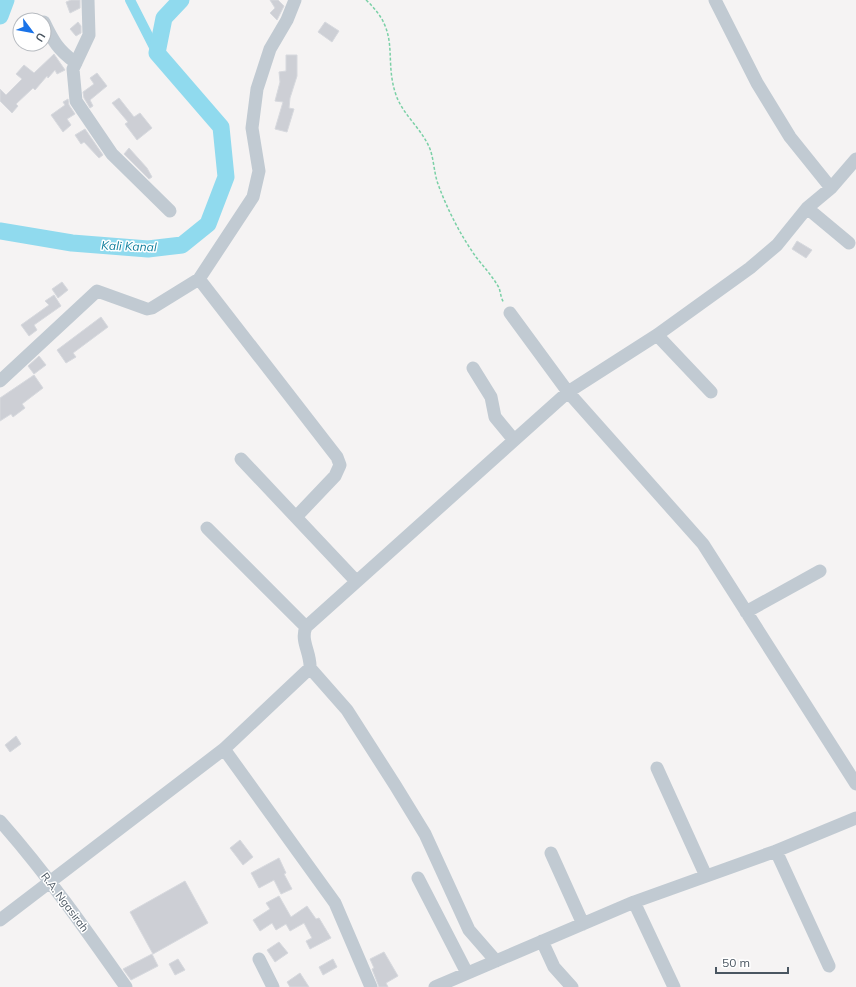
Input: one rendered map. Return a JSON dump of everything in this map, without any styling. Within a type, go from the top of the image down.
[{"type":"street","points":[[88,0],[89,35],[76,63],[72,78],[76,101],[112,154],[170,211]]},
{"type":"street","points":[[0,381],[97,291],[147,309],[152,308],[199,279],[253,197],[259,171],[252,128],[256,89],[270,49],[287,20],[295,0]]},
{"type":"street","points":[[715,0],[757,83],[790,137],[831,188]]},
{"type":"street","points":[[52,38],[60,51],[76,63]]},
{"type":"street","points":[[496,960],[469,930],[425,834],[395,785],[347,710],[310,668],[310,659],[303,636],[306,627],[568,392],[657,335],[750,268],[777,245],[807,208],[831,188],[856,159]]},
{"type":"street","points":[[807,208],[849,243]]},
{"type":"street","points":[[199,279],[337,457],[340,466],[335,476],[296,517]]},
{"type":"street","points":[[510,313],[568,392],[703,544],[856,784]]},
{"type":"street","points":[[657,335],[711,392]]},
{"type":"street","points":[[473,368],[491,397],[495,418],[514,440]]},
{"type":"street","points":[[241,459],[356,581]]},
{"type":"street","points":[[207,528],[306,627]]},
{"type":"street","points":[[746,612],[820,570]]},
{"type":"street","points":[[0,920],[50,884],[224,749],[310,668]]},
{"type":"street","points":[[224,749],[335,903],[371,987]]},
{"type":"street","points":[[657,768],[706,876]]},
{"type":"street","points":[[435,987],[634,902],[776,851],[856,818]]},
{"type":"street","name":"R.A. Ngasirah","points":[[0,821],[28,852],[126,987]]},
{"type":"street","points":[[776,851],[829,966]]},
{"type":"street","points":[[551,853],[583,924]]},
{"type":"street","points":[[418,878],[467,973]]},
{"type":"street","points":[[634,902],[674,987]]},
{"type":"street","points":[[542,941],[554,966],[572,987]]},
{"type":"street","points":[[259,959],[273,987]]},
{"type":"path","points":[[366,0],[380,17],[389,35],[393,84],[398,101],[430,149],[437,183],[446,203],[476,256],[499,288],[500,297],[510,313]]},
{"type":"building","points":[[71,0],[80,0],[80,8],[70,13],[66,2]]},
{"type":"building","points":[[270,0],[278,0],[284,6],[277,20],[270,13],[275,8]]},
{"type":"building","points":[[78,22],[81,26],[81,33],[76,36],[70,29]]},
{"type":"building","points":[[325,22],[339,31],[332,42],[318,32]]},
{"type":"building","points":[[54,54],[65,70],[57,74],[55,70],[48,78],[47,76],[35,90],[33,88],[16,104],[18,106],[12,113],[0,101],[0,89],[6,95],[22,79],[16,74],[24,65],[34,73]]},
{"type":"building","points":[[286,55],[297,55],[297,76],[290,98],[289,108],[294,109],[287,132],[275,129],[283,102],[275,101],[280,82],[279,72],[286,71]]},
{"type":"building","points":[[97,73],[107,86],[90,100],[93,106],[90,108],[84,98],[83,92],[94,84],[90,78]]},
{"type":"building","points":[[119,98],[134,117],[140,113],[152,128],[137,140],[125,124],[128,122],[112,103]]},
{"type":"building","points":[[68,99],[69,105],[75,114],[67,119],[71,125],[63,132],[51,115],[65,105],[63,102]]},
{"type":"building","points":[[85,129],[103,155],[99,158],[84,142],[81,144],[75,135]]},
{"type":"building","points":[[129,148],[147,168],[152,177],[149,179],[124,154]]},
{"type":"building","points":[[797,241],[812,250],[806,258],[792,249]]},
{"type":"building","points":[[62,282],[68,290],[58,298],[52,289]]},
{"type":"building","points":[[54,295],[61,306],[34,325],[37,330],[29,336],[21,325],[49,305],[45,301]]},
{"type":"building","points":[[101,317],[108,327],[73,353],[76,357],[66,363],[57,350]]},
{"type":"building","points":[[39,356],[46,365],[34,374],[28,366]]},
{"type":"building","points":[[34,375],[43,388],[22,404],[25,408],[13,417],[11,414],[0,421],[0,398]]},
{"type":"building","points":[[16,736],[21,744],[10,752],[5,745]]},
{"type":"building","points":[[240,840],[253,857],[243,865],[230,848]]},
{"type":"building","points":[[279,858],[286,873],[284,874],[292,889],[281,894],[274,880],[259,888],[251,873]]},
{"type":"building","points":[[185,881],[208,923],[153,954],[130,912]]},
{"type":"building","points":[[279,896],[291,917],[307,906],[316,919],[319,918],[331,938],[310,949],[306,941],[312,938],[304,923],[290,931],[286,924],[276,930],[272,923],[260,931],[253,920],[270,909],[266,903]]},
{"type":"building","points":[[279,942],[288,953],[275,962],[267,950]]},
{"type":"building","points":[[384,952],[398,976],[386,983],[388,987],[379,987],[370,959]]},
{"type":"building","points":[[152,954],[158,966],[131,980],[123,969]]},
{"type":"building","points":[[178,959],[185,970],[175,975],[169,964]]},
{"type":"building","points":[[333,959],[337,967],[323,975],[319,967]]},
{"type":"building","points":[[300,973],[309,987],[290,987],[287,982]]},
{"type":"waterway","name":"Kali Kanal","points":[[0,16],[6,0]]},
{"type":"waterway","points":[[130,0],[157,53]]},
{"type":"waterway","name":"Kali Kanal","points":[[0,231],[72,243],[148,249],[182,245],[208,224],[226,177],[221,127],[157,53],[164,18],[181,0]]}]
